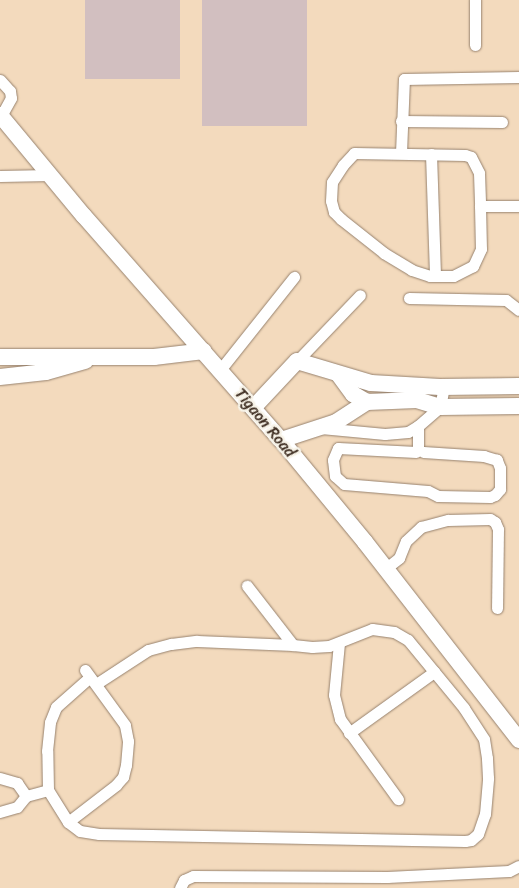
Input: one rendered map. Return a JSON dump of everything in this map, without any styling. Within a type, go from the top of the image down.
[{"type":"street","points":[[475,0],[475,45]]},
{"type":"street","points":[[401,153],[404,79],[519,77]]},
{"type":"street","points":[[0,80],[10,91],[11,98],[0,116]]},
{"type":"street","name":"Tigaon Road","points":[[0,116],[50,176],[281,440],[517,733]]},
{"type":"street","points":[[401,121],[502,122]]},
{"type":"street","points":[[354,153],[401,153],[471,157],[479,173],[481,249],[479,258],[467,270],[453,276],[435,276],[412,270],[384,253],[334,212],[331,201],[332,182],[343,165],[354,153]]},
{"type":"street","points":[[431,154],[435,276]]},
{"type":"street","points":[[0,176],[50,176]]},
{"type":"street","points":[[480,206],[519,206]]},
{"type":"street","points":[[220,370],[294,277]]},
{"type":"street","points":[[252,408],[360,295]]},
{"type":"street","points":[[408,298],[506,300],[519,310]]},
{"type":"street","points":[[0,357],[172,356],[204,351]]},
{"type":"street","points":[[0,377],[46,372],[97,357]]},
{"type":"street","points":[[297,361],[371,383],[444,387],[519,386]]},
{"type":"street","points":[[340,374],[354,394],[368,402]]},
{"type":"street","points":[[321,428],[339,431],[398,434],[418,426],[440,407],[444,387]]},
{"type":"street","points":[[281,440],[336,422],[368,402],[417,400],[440,407],[519,406]]},
{"type":"street","points":[[418,426],[419,450]]},
{"type":"street","points":[[338,448],[419,450],[491,458],[498,463],[500,489],[496,495],[490,497],[438,496],[428,491],[344,484],[335,476],[333,460],[338,448]]},
{"type":"street","points":[[385,569],[399,558],[406,541],[421,527],[448,520],[490,519],[498,529],[497,608]]},
{"type":"street","points":[[247,586],[293,645]]},
{"type":"street","points":[[372,629],[394,632],[408,640],[464,708],[484,739],[488,772],[485,814],[482,826],[472,840],[99,834],[80,830],[68,822],[48,790],[46,750],[50,722],[56,707],[90,677],[148,650],[171,644],[196,641],[320,647],[340,643],[359,632],[372,629]]},
{"type":"street","points":[[340,643],[334,695],[340,719],[398,799]]},
{"type":"street","points":[[349,733],[434,672]]},
{"type":"street","points":[[68,822],[116,786],[125,771],[128,741],[125,725],[90,677]]},
{"type":"street","points":[[0,778],[17,783],[26,796]]},
{"type":"street","points":[[0,812],[17,807],[26,796],[48,790]]},
{"type":"street","points":[[180,888],[184,880],[193,876],[333,882],[386,882],[509,871],[519,866]]},
{"type":"shaded area","points":[[85,0],[180,0],[180,79],[85,79]]},
{"type":"shaded area","points":[[202,0],[307,0],[307,126],[202,126]]}]
